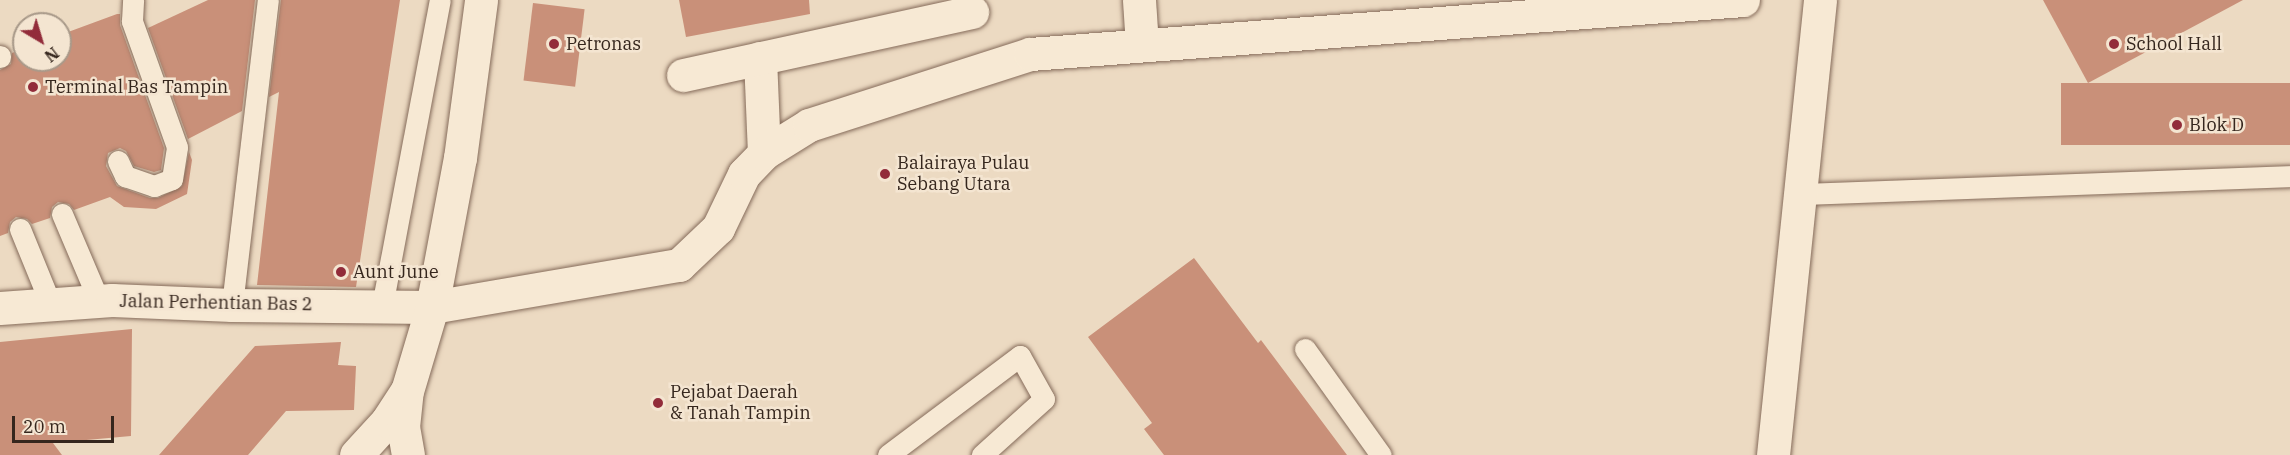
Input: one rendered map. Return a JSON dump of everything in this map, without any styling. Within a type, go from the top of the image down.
[{"type":"street","points":[[408,455],[404,428],[407,391],[432,307],[460,158],[481,0]]},
{"type":"street","points":[[1140,0],[1142,45]]},
{"type":"street","name":"Jalan Perhentian Bas 2","points":[[2,303],[51,305],[99,301],[432,307],[679,266],[718,228],[744,174],[764,153],[809,124],[1030,54],[1743,0]]},
{"type":"street","points":[[1773,455],[1820,0]]},
{"type":"street","points":[[683,75],[972,12]]},
{"type":"street","points":[[760,58],[764,153]]},
{"type":"street","points":[[356,455],[387,421],[407,391]]},
{"type":"lane","points":[[118,161],[125,176],[154,186],[172,179],[177,147],[132,21],[134,0]]},
{"type":"lane","points":[[232,305],[268,0]]},
{"type":"lane","points":[[381,306],[440,0]]},
{"type":"lane","points":[[1800,194],[2290,176]]},
{"type":"lane","points":[[62,214],[99,301]]},
{"type":"lane","points":[[20,229],[51,305]]},
{"type":"lane","points":[[1305,350],[1381,455]]},
{"type":"lane","points":[[888,455],[1020,357],[1044,399],[982,455]]},
{"type":"building","points":[[208,0],[255,0],[242,111],[188,139],[148,28]]},
{"type":"building","points":[[281,0],[400,0],[356,287],[257,285],[279,92],[269,97]]},
{"type":"building","points":[[679,0],[809,0],[810,14],[686,37]]},
{"type":"building","name":"School Hall","points":[[2043,0],[2243,0],[2088,83]]},
{"type":"building","name":"Petronas","points":[[533,3],[585,9],[575,87],[523,80]]},
{"type":"building","points":[[120,14],[120,25],[164,148],[161,170],[154,172],[134,166],[126,151],[120,148],[108,153],[106,166],[117,186],[150,198],[158,198],[182,186],[189,152],[192,160],[187,194],[156,209],[124,207],[110,197],[74,210],[69,204],[58,202],[52,207],[50,218],[32,224],[27,219],[16,217],[10,222],[8,233],[0,236],[0,70],[11,64],[12,53],[12,72],[72,72],[72,31]]},
{"type":"building","name":"Blok D","points":[[2061,83],[2290,83],[2290,145],[2061,145]]},
{"type":"building","points":[[1194,258],[1258,343],[1261,340],[1347,455],[1164,455],[1144,429],[1152,423],[1088,337]]},
{"type":"building","points":[[132,329],[131,436],[53,443],[62,455],[0,455],[0,342]]},
{"type":"building","points":[[341,342],[338,365],[356,366],[354,410],[286,411],[248,455],[159,455],[255,346]]},
{"type":"place","name":"Petronas","points":[[554,44]]},
{"type":"place","name":"School Hall","points":[[2114,44]]},
{"type":"place","name":"Terminal Bas Tampin","points":[[33,87]]},
{"type":"place","name":"Blok D","points":[[2177,125]]},
{"type":"place","name":"Balairaya Pulau Sebang Utara","points":[[885,174]]},
{"type":"place","name":"Aunt June","points":[[341,272]]},
{"type":"place","name":"Pejabat Daerah & Tanah Tampin","points":[[658,403]]}]
